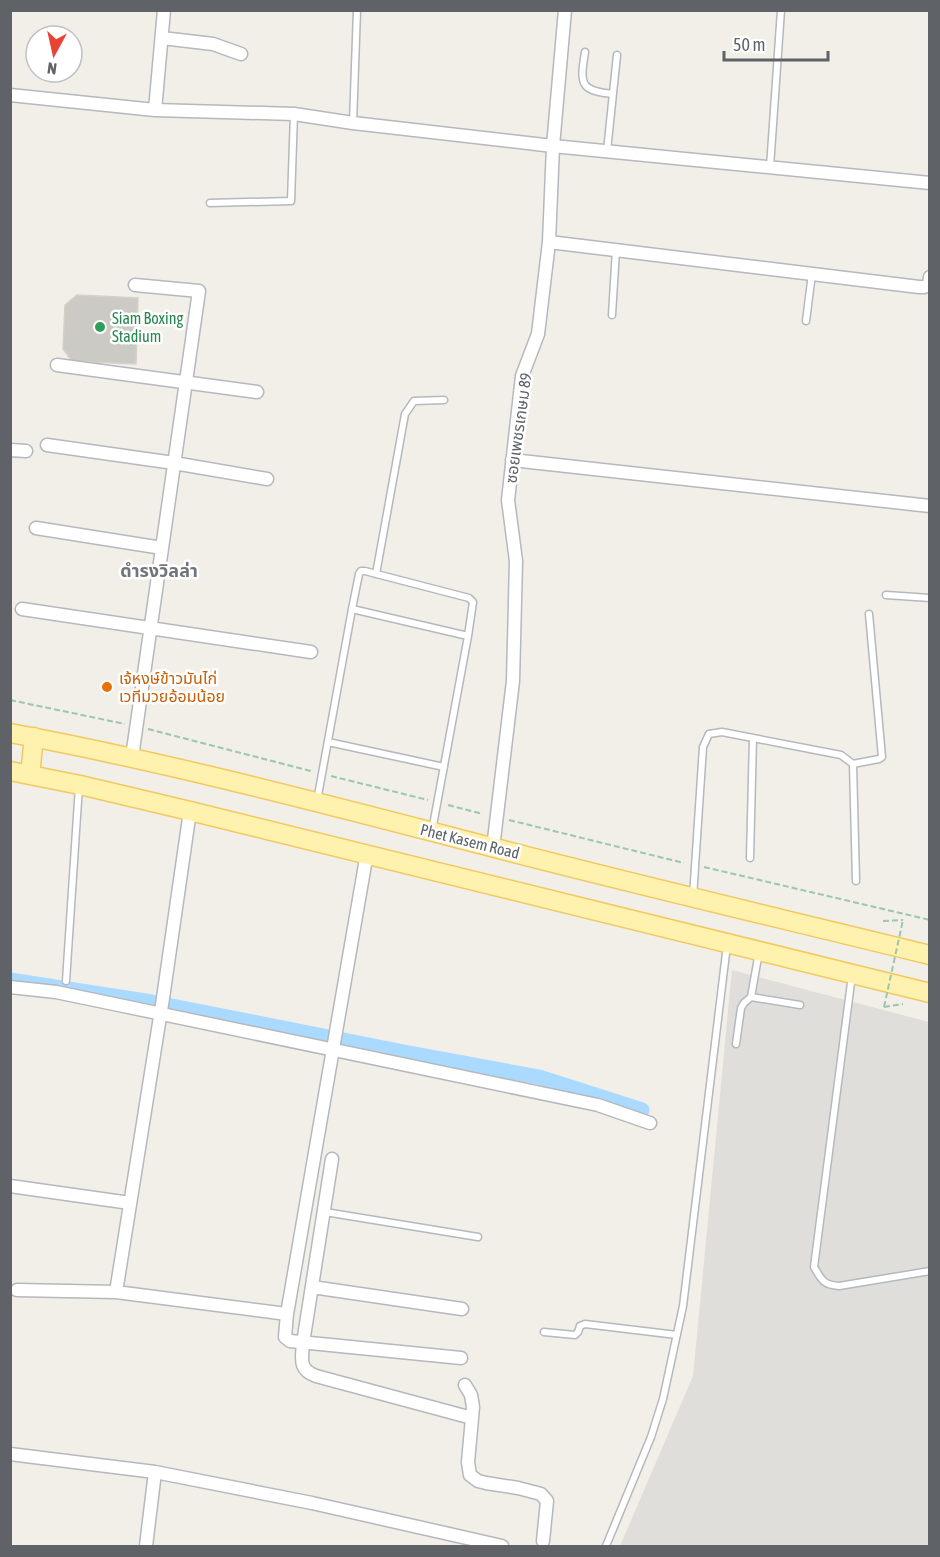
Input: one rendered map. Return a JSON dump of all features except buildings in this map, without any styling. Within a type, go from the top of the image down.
[{"type":"main road","name":"Phet Kasem Road","points":[[10,732],[132,757],[930,955]]},
{"type":"main road","points":[[30,775],[34,737]]},
{"type":"main road","points":[[10,771],[80,785],[367,853],[930,993]]},
{"type":"street","points":[[155,110],[164,10]]},
{"type":"street","name":"ซอยเพชรเกษม 89","points":[[493,848],[513,681],[516,561],[508,500],[522,376],[538,334],[549,242],[553,146],[565,10]]},
{"type":"street","points":[[162,38],[213,44],[241,54]]},
{"type":"street","points":[[10,95],[155,110],[294,114],[553,146],[930,183]]},
{"type":"street","points":[[549,242],[919,287],[929,285],[930,277]]},
{"type":"street","points":[[132,757],[199,291],[135,285]]},
{"type":"street","points":[[57,365],[256,392]]},
{"type":"street","points":[[47,445],[267,479]]},
{"type":"street","points":[[10,450],[26,451]]},
{"type":"street","points":[[512,460],[930,506]]},
{"type":"street","points":[[36,528],[162,548]]},
{"type":"street","points":[[21,609],[311,652]]},
{"type":"street","points":[[116,1292],[190,811]]},
{"type":"street","points":[[367,853],[287,1314],[285,1337],[290,1341],[303,1343],[461,1358]]},
{"type":"street","points":[[10,987],[56,992],[160,1012],[598,1105],[650,1123]]},
{"type":"street","points":[[333,1159],[303,1343],[303,1365],[310,1374],[472,1418]]},
{"type":"street","points":[[10,1186],[130,1203]]},
{"type":"street","points":[[312,1287],[462,1309]]},
{"type":"street","points":[[17,1290],[116,1292],[287,1314]]},
{"type":"street","points":[[465,1385],[471,1395],[473,1407],[468,1462],[470,1475],[478,1481],[541,1494],[547,1501],[543,1542]]},
{"type":"street","points":[[10,1454],[155,1472],[312,1503],[502,1546]]},
{"type":"street","points":[[146,1546],[155,1472]]},
{"type":"lane","points":[[353,123],[357,10]]},
{"type":"lane","points":[[770,167],[781,10]]},
{"type":"lane","points":[[585,52],[583,83],[597,93],[613,94]]},
{"type":"lane","points":[[607,151],[617,55]]},
{"type":"lane","points":[[210,203],[291,201],[294,114]]},
{"type":"lane","points":[[612,315],[616,250]]},
{"type":"lane","points":[[806,321],[812,274]]},
{"type":"lane","points":[[376,574],[405,414],[414,401],[444,400]]},
{"type":"lane","points":[[317,802],[351,609],[359,574],[365,571],[469,598],[473,604],[432,831]]},
{"type":"lane","points":[[886,595],[930,598]]},
{"type":"lane","points":[[351,609],[468,636]]},
{"type":"lane","points":[[693,897],[703,747],[709,734],[722,732],[841,755],[853,764],[882,758],[868,614]]},
{"type":"lane","points":[[750,858],[753,738]]},
{"type":"lane","points":[[328,742],[444,767]]},
{"type":"lane","points":[[853,764],[856,881]]},
{"type":"lane","points":[[66,981],[80,785]]},
{"type":"lane","points":[[606,1546],[651,1437],[663,1399],[683,1306],[727,943]]},
{"type":"lane","points":[[736,1044],[741,1008],[751,997],[759,951]]},
{"type":"lane","points":[[852,974],[814,1267],[822,1280],[829,1285],[839,1286],[930,1271]]},
{"type":"lane","points":[[751,997],[800,1005]]},
{"type":"lane","points":[[325,1212],[478,1237]]},
{"type":"lane","points":[[544,1332],[575,1335],[580,1326],[585,1324],[677,1335]]},
{"type":"path","points":[[10,700],[136,727],[437,803],[930,920]]},
{"type":"path","points":[[884,921],[903,920],[884,1006],[903,1005]]},
{"type":"shaded area","points":[[732,970],[929,1022],[929,1546],[620,1546],[693,1376]]},
{"type":"waterway","points":[[10,980],[152,1002],[539,1077],[642,1110]]},
{"type":"place","name":"Siam Boxing Stadium","points":[[100,327]]},
{"type":"place","name":"เจ้หงษ์ข้าวมันไก่ เวทีมวยอ้อมน้อย","points":[[107,687]]},
{"type":"district","name":"ดำรงวิลล่า","points":[[159,570]]}]
